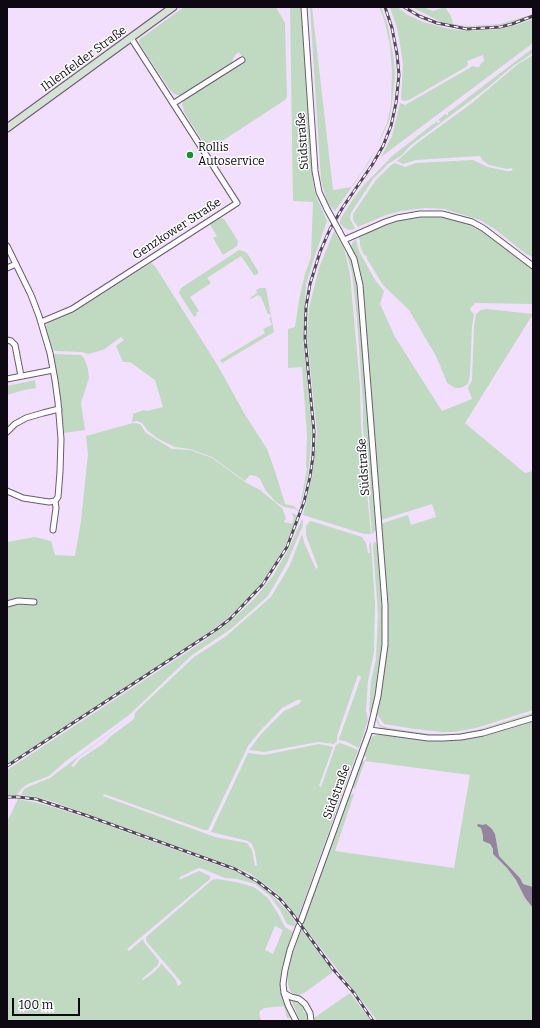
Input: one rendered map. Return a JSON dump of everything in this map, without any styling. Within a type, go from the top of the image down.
[{"type":"main road","name":"Ihlenfelder Straße","points":[[7,128],[173,7]]},
{"type":"street","name":"Südstraße","points":[[296,1021],[284,993],[283,984],[285,970],[300,924],[370,730],[383,666],[385,627],[385,605],[360,286],[354,259],[327,210],[319,192],[315,171],[304,7]]},
{"type":"street","name":"Genzkower Straße","points":[[41,322],[72,309],[237,203],[131,38]]},
{"type":"street","points":[[174,103],[242,60]]},
{"type":"street","points":[[344,240],[398,218],[420,214],[442,214],[472,222],[483,228],[533,266]]},
{"type":"street","points":[[7,246],[31,295],[41,322],[54,370],[61,439],[58,497],[55,501],[56,508],[53,530]]},
{"type":"street","points":[[7,268],[16,264]]},
{"type":"street","points":[[7,340],[11,341],[15,345],[21,376]]},
{"type":"street","points":[[7,379],[54,370]]},
{"type":"street","points":[[7,432],[15,424],[26,418],[59,410]]},
{"type":"street","points":[[7,491],[23,498],[49,502],[55,501]]},
{"type":"street","points":[[7,604],[18,601],[34,602]]},
{"type":"street","points":[[370,730],[428,738],[461,737],[483,733],[533,718]]},
{"type":"street","points":[[284,993],[299,999],[305,1004],[310,1013],[311,1021]]},
{"type":"green space","points":[[184,7],[276,7],[285,23],[287,97],[285,100],[210,149],[207,148],[184,112],[182,104],[184,100],[245,61],[239,52],[235,55],[231,64],[181,96],[174,94],[170,90],[139,41]]},
{"type":"green space","points":[[290,7],[301,7],[312,174],[315,193],[327,221],[306,285],[303,338],[312,433],[308,476],[299,512],[295,509],[284,507],[276,502],[266,491],[260,479],[256,476],[250,475],[245,481],[212,457],[190,449],[175,447],[157,438],[148,431],[142,423],[137,421],[132,422],[133,414],[144,410],[147,411],[163,407],[155,380],[130,362],[123,362],[116,346],[124,340],[121,337],[103,350],[88,354],[82,352],[55,351],[52,349],[46,327],[47,323],[51,320],[78,309],[151,263],[155,266],[218,366],[244,413],[267,449],[285,504],[294,506],[299,511],[307,469],[307,435],[302,367],[288,368],[288,329],[295,327],[299,300],[305,274],[311,257],[313,202],[293,201]]},
{"type":"green space","points":[[310,7],[312,7],[333,190],[351,187],[375,150],[368,164],[335,211],[327,202],[321,180]]},
{"type":"green space","points":[[379,7],[381,7],[388,26],[395,76],[389,121],[375,150],[387,123],[391,105],[392,72],[390,45],[384,19]]},
{"type":"green space","points":[[390,7],[397,7],[408,15],[423,22],[450,29],[467,31],[500,29],[533,19],[533,43],[381,157],[392,136],[400,103],[405,105],[473,66],[479,67],[484,61],[483,55],[467,61],[468,64],[466,67],[409,100],[404,101],[401,99],[403,64],[397,28]]},
{"type":"green space","points":[[412,7],[423,7],[433,11],[445,7],[451,16],[453,24],[468,26],[500,24],[533,14],[513,22],[500,25],[468,27],[443,23]]},
{"type":"green space","points":[[533,48],[533,53],[513,66],[486,89],[410,146],[402,155],[388,164],[373,179],[351,213],[350,218],[355,229],[349,230],[343,227],[340,220],[351,202],[363,186],[392,156],[435,124],[435,122],[438,121],[437,123],[439,123],[440,121],[438,120],[445,114],[448,115],[448,112]]},
{"type":"green space","points":[[533,55],[533,257],[526,254],[496,230],[480,220],[444,209],[425,208],[401,211],[386,215],[358,227],[353,220],[353,214],[376,180],[395,163],[405,167],[416,163],[473,160],[488,167],[506,171],[513,170],[511,168],[507,169],[489,165],[483,161],[480,156],[416,160],[403,164],[397,161],[416,144],[472,103],[518,64]]},
{"type":"green space","points":[[420,216],[442,217],[471,224],[482,230],[533,269],[533,304],[474,303],[471,307],[470,310],[474,314],[472,326],[470,375],[468,384],[461,388],[455,388],[447,383],[437,358],[409,310],[383,285],[367,259],[367,256],[364,255],[360,246],[360,240],[358,238],[371,231],[400,220]]},
{"type":"green space","points":[[219,217],[224,219],[238,241],[237,246],[223,255],[213,238],[217,236],[209,223]]},
{"type":"green space","points":[[334,231],[344,248],[350,274],[360,386],[361,427],[371,534],[364,534],[303,515],[312,477],[317,433],[307,338],[309,308],[319,268]]},
{"type":"green space","points":[[356,239],[359,251],[375,280],[384,291],[380,304],[395,337],[442,411],[472,399],[468,388],[472,380],[474,326],[476,314],[481,310],[487,309],[533,314],[465,423],[525,473],[533,471],[533,710],[476,728],[455,732],[415,729],[384,724],[377,715],[385,666],[388,626],[381,525],[408,515],[411,525],[436,517],[432,504],[382,520],[380,518],[362,286],[360,269],[351,246]]},
{"type":"green space","points":[[347,249],[352,259],[358,286],[377,529],[372,534],[363,426],[357,319],[352,273],[347,256]]},
{"type":"green space","points":[[239,250],[247,253],[258,271],[258,274],[254,275],[241,256],[207,278],[211,283],[190,297],[199,311],[194,317],[179,293],[181,288]]},
{"type":"green space","points":[[266,288],[274,332],[222,363],[220,360],[265,333],[263,329],[272,325],[269,318],[271,317],[270,314],[268,314],[261,297],[258,295],[251,299],[250,298],[257,293],[256,290]]},
{"type":"green space","points":[[53,355],[81,355],[84,358],[88,369],[89,378],[81,403],[85,430],[64,433],[61,400]]},
{"type":"green space","points":[[35,380],[36,388],[7,395],[7,386]]},
{"type":"green space","points":[[133,423],[140,424],[146,433],[172,449],[190,450],[212,458],[245,482],[260,490],[282,508],[286,518],[284,522],[292,524],[294,518],[292,514],[293,513],[298,516],[285,546],[269,573],[251,596],[228,618],[196,642],[7,765],[7,542],[35,537],[51,541],[55,555],[75,556],[81,521],[88,454],[86,436]]},
{"type":"green space","points":[[302,519],[303,525],[287,563],[268,596],[231,629],[192,655],[129,715],[66,761],[49,776],[28,784],[22,788],[17,795],[7,795],[7,770],[198,645],[231,621],[254,599],[273,576],[289,548]]},
{"type":"green space","points":[[311,521],[362,537],[366,543],[368,553],[370,553],[369,545],[371,542],[375,604],[374,652],[368,681],[366,711],[368,720],[359,748],[345,741],[339,740],[361,677],[358,675],[337,736],[337,741],[334,744],[318,742],[264,752],[249,750],[262,733],[284,711],[299,704],[302,700],[297,700],[282,708],[248,746],[208,830],[204,830],[104,794],[103,796],[215,837],[247,843],[252,850],[255,866],[257,865],[252,844],[248,841],[211,832],[248,753],[264,755],[319,744],[333,747],[319,786],[321,787],[336,745],[340,743],[358,750],[298,918],[282,898],[249,873],[54,802],[21,795],[24,789],[50,778],[131,717],[78,758],[71,766],[74,767],[80,759],[103,744],[111,736],[134,719],[135,713],[194,657],[225,637],[271,597],[290,565],[302,534],[305,545],[316,569],[318,567],[306,536],[306,526]]},
{"type":"green space","points":[[374,541],[378,546],[383,627],[380,666],[371,714],[369,711],[371,681],[376,659],[378,615],[373,547]]},
{"type":"green space","points":[[533,713],[533,715],[475,732],[453,736],[430,736],[385,729],[379,726],[376,720],[377,718],[380,725],[389,728],[430,734],[455,734],[477,730]]},
{"type":"green space","points":[[533,720],[533,887],[523,884],[520,878],[499,856],[495,834],[492,829],[481,828],[483,836],[493,849],[493,854],[507,868],[516,880],[525,898],[533,908],[533,1021],[377,1021],[302,924],[349,795],[354,794],[335,851],[454,868],[470,775],[365,761],[367,757],[363,756],[368,742],[373,736],[381,734],[429,741],[461,740],[483,736]]},
{"type":"green space","points":[[361,761],[365,761],[355,789],[352,786]]},
{"type":"green space","points":[[18,799],[42,804],[84,817],[247,876],[268,891],[289,913],[296,923],[295,927],[287,924],[280,910],[270,896],[255,884],[237,879],[225,878],[199,868],[180,877],[179,880],[199,871],[210,876],[210,879],[127,949],[129,951],[143,939],[159,961],[158,965],[142,979],[143,980],[153,973],[161,963],[175,979],[178,986],[182,983],[146,941],[146,937],[212,880],[217,879],[236,882],[254,887],[268,898],[285,927],[293,932],[282,967],[280,983],[281,993],[291,1016],[290,1018],[287,1018],[284,1006],[264,1008],[259,1012],[261,1021],[7,1021],[7,822]],"holes":[[[275,926],[283,930],[273,954],[265,950]]]},
{"type":"green space","points":[[301,929],[333,972],[304,993],[296,996],[290,991],[288,984],[288,973],[293,951]]},
{"type":"green space","points":[[350,993],[371,1021],[316,1021],[314,1018]]},
{"type":"green space","points":[[293,1000],[303,1006],[305,1009],[303,1011],[304,1013],[307,1012],[308,1021],[300,1021],[292,1002]]},
{"type":"shaded area","points":[[478,824],[486,824],[492,829],[495,834],[499,856],[520,878],[523,884],[533,887],[533,908],[525,898],[516,880],[507,868],[493,854],[493,849],[490,844],[483,841],[481,828],[477,826]]},
{"type":"railway","points":[[7,766],[230,619],[263,584],[287,547],[304,502],[313,456],[314,432],[305,338],[306,307],[310,284],[320,252],[330,229],[383,146],[391,126],[396,103],[399,75],[397,54],[392,28],[385,7]]},
{"type":"railway","points":[[404,7],[419,16],[437,23],[467,29],[500,27],[533,16]]},
{"type":"railway","points":[[7,797],[36,799],[85,815],[235,869],[257,881],[280,899],[291,912],[333,969],[354,993],[373,1021]]},
{"type":"place","name":"Rollis Autoservice","points":[[190,155]]}]
